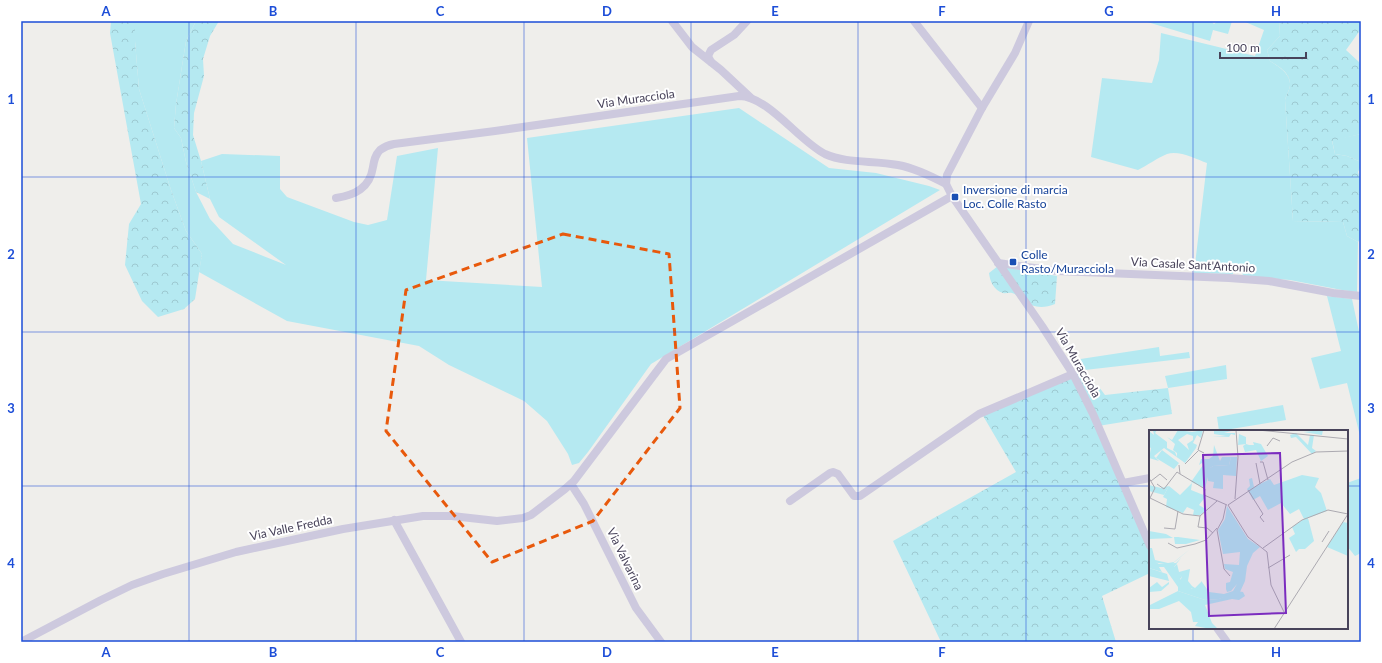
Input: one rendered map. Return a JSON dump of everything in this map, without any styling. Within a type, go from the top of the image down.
[{"type":"street","points":[[672,21],[692,46],[721,70],[752,99]]},
{"type":"street","points":[[711,62],[708,56],[711,50],[734,35],[747,21]]},
{"type":"street","points":[[914,21],[982,108]]},
{"type":"street","points":[[946,184],[946,175],[982,108],[1015,53],[1029,21]]},
{"type":"street","name":"Via Muracciola","points":[[336,198],[353,194],[364,187],[371,178],[377,154],[382,148],[394,144],[745,96],[765,107],[807,142],[825,154],[850,160],[897,165],[922,172],[946,184],[952,196],[1042,326],[1073,374],[1093,414],[1149,544]]},
{"type":"street","name":"Via Valle Fredda","points":[[21,642],[119,591],[163,574],[260,546],[394,520],[432,516],[456,516],[493,520],[523,518],[531,515],[571,484],[666,360],[952,196]]},
{"type":"street","name":"Via Casale Sant'Antonio","points":[[998,263],[1058,271],[1269,281],[1333,293],[1361,296]]},
{"type":"street","points":[[790,501],[830,473],[834,472],[837,473],[854,496],[860,496],[979,414],[1073,374]]},
{"type":"street","points":[[1123,483],[1149,478]]},
{"type":"street","name":"Via Valvarina","points":[[571,484],[584,504],[636,608],[662,642]]},
{"type":"street","points":[[394,520],[461,642]]},
{"type":"street","points":[[1218,629],[1227,642]]},
{"type":"highlighted area","points":[[563,234],[669,254],[680,408],[593,521],[492,562],[386,431],[406,290]]},
{"type":"green space","points":[[111,21],[135,21],[139,89],[171,190],[186,231],[202,254],[195,299],[184,309],[158,317],[142,301],[125,265],[129,224],[141,204],[110,33]]},
{"type":"green space","points":[[135,21],[196,21],[186,41],[176,104],[174,128],[181,138],[186,162],[196,192],[210,219],[233,244],[286,265],[219,217],[210,199],[201,161],[222,154],[280,156],[280,189],[287,197],[354,222],[368,225],[387,220],[397,156],[438,148],[426,280],[542,287],[527,138],[739,108],[829,168],[876,173],[940,190],[651,364],[588,452],[579,463],[572,465],[568,454],[547,421],[524,401],[449,365],[419,346],[287,321],[199,272],[202,254],[186,231],[171,190],[139,89]]},
{"type":"green space","points":[[196,21],[219,21],[210,36],[203,59],[204,76],[194,113],[193,135],[210,199],[196,192],[186,162],[181,138],[174,128],[176,104],[186,41]]},
{"type":"green space","points":[[1144,21],[1211,21],[1214,24],[1218,21],[1232,21],[1228,34],[1213,30],[1210,41]]},
{"type":"green space","points":[[1243,21],[1279,21],[1280,36],[1267,50],[1270,61],[1277,65],[1286,74],[1290,81],[1290,87],[1285,100],[1293,221],[1343,222],[1347,236],[1358,242],[1357,292],[1290,280],[1244,276],[1238,269],[1233,271],[1233,274],[1194,273],[1207,163],[1177,153],[1172,153],[1163,156],[1138,170],[1091,157],[1102,78],[1152,83],[1159,60],[1161,33],[1255,56],[1264,30]]},
{"type":"green space","points":[[1279,21],[1361,21],[1361,29],[1346,50],[1359,62],[1361,66],[1361,134],[1332,141],[1335,154],[1347,156],[1361,162],[1358,172],[1361,182],[1361,238],[1358,242],[1347,236],[1343,222],[1293,221],[1285,100],[1290,87],[1290,81],[1283,70],[1270,61],[1267,50],[1280,36]]},
{"type":"green space","points":[[1361,134],[1361,162],[1347,156],[1335,154],[1332,140]]},
{"type":"green space","points":[[998,266],[1057,276],[1055,304],[1046,307],[1038,307],[1026,303],[1016,295],[1011,293],[1003,293],[997,290],[990,280],[989,273]]},
{"type":"green space","points":[[1327,296],[1352,299],[1361,341],[1361,440],[1347,383],[1320,389],[1311,358],[1341,351]]},
{"type":"green space","points":[[1159,347],[1160,356],[1189,352],[1190,358],[1076,371],[1074,360]]},
{"type":"green space","points":[[1226,365],[1227,379],[1168,388],[1165,376]]},
{"type":"green space","points":[[1076,371],[1082,373],[1094,385],[1099,387],[1105,395],[1168,388],[1172,414],[1098,426],[1149,544],[1149,573],[1102,596],[1116,642],[941,642],[893,541],[1016,472],[982,414]]},
{"type":"green space","points":[[1283,405],[1286,420],[1219,430],[1217,417]]},
{"type":"green space","points":[[1361,478],[1361,553],[1355,556],[1348,547],[1348,483]]},
{"type":"place","name":"Inversione di marcia Loc. Colle Rasto","points":[[955,197]]},
{"type":"place","name":"Colle Rasto/Muracciola","points":[[1013,262]]}]
